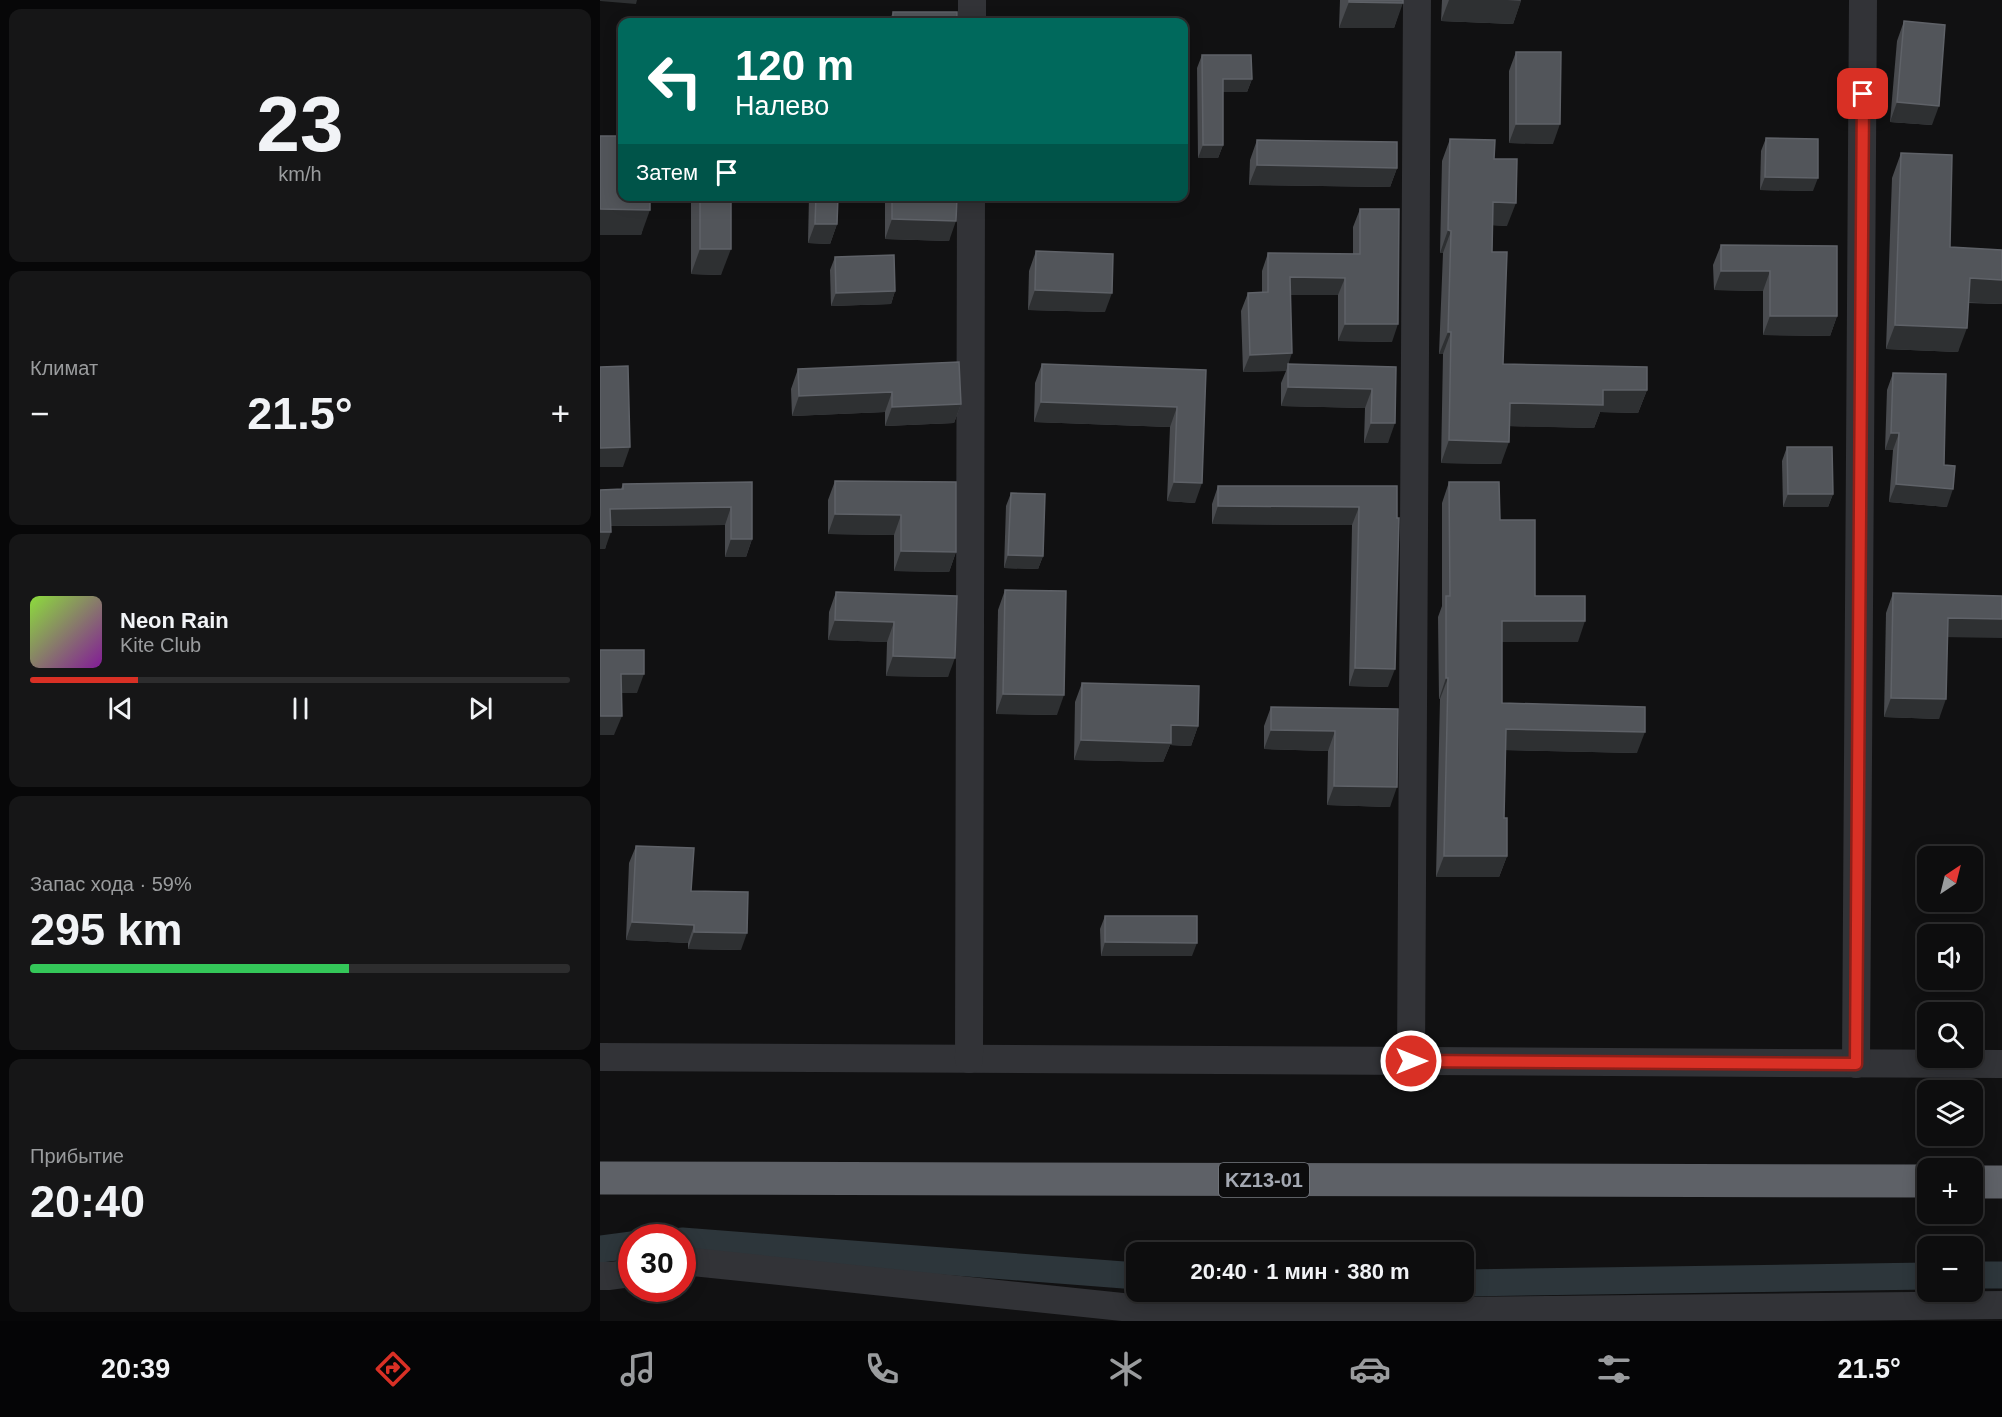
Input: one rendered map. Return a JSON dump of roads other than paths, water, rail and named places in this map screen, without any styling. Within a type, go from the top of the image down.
[{"type":"highway","name":"KZ13-01","points":[[600,1178],[1917,1182]]},
{"type":"highway","points":[[1983,1182],[2002,1182]]},
{"type":"street","points":[[972,0],[972,18]]},
{"type":"street","points":[[1411,1061],[1417,0]]},
{"type":"street","points":[[1856,1064],[1863,0]]},
{"type":"street","points":[[969,1059],[971,201]]},
{"type":"street","points":[[600,1057],[2002,1065]]},
{"type":"street","points":[[696,1262],[1189,1314],[2002,1305]]},
{"type":"street","points":[[600,1276],[618,1275]]},
{"type":"waterway","points":[[696,1242],[1126,1275]]},
{"type":"waterway","points":[[600,1249],[618,1247]]},
{"type":"waterway","points":[[1983,1275],[2002,1275]]},
{"type":"waterway","points":[[1474,1283],[1917,1276]]}]
